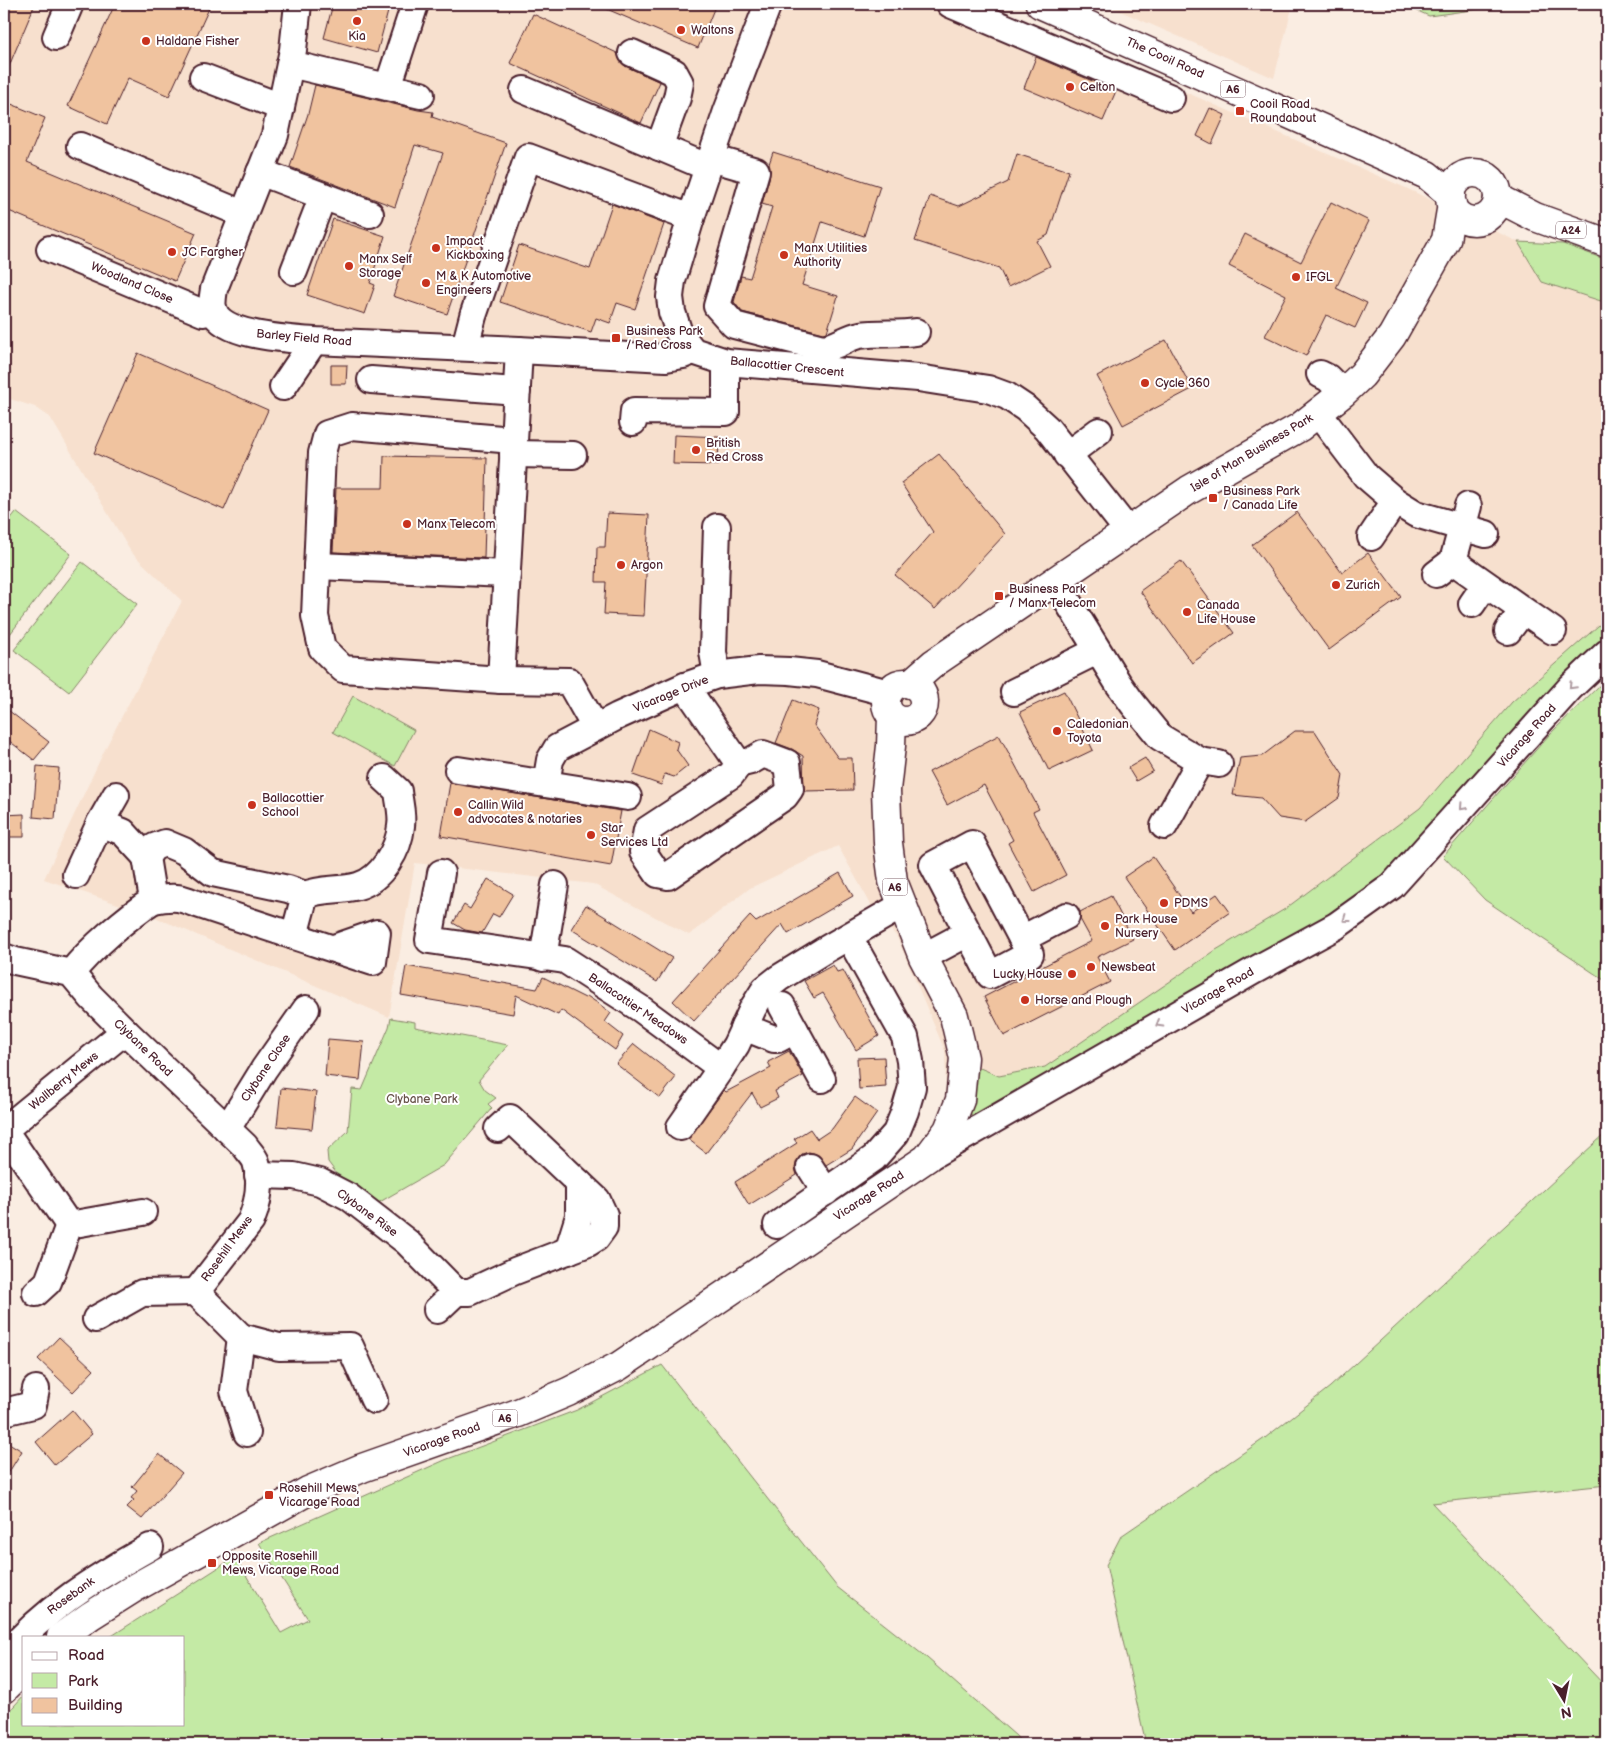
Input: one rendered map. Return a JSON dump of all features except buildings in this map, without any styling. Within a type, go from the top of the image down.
[{"type":"main road","name":"The Cooil Road","points":[[1040,4],[1427,175],[1454,193]]},
{"type":"main road","points":[[1467,175],[1482,175],[1494,184],[1488,211],[1460,216],[1454,193],[1467,175]]},
{"type":"main road","name":"Isle of Man Business Park","points":[[927,1158],[948,1130],[960,1100],[964,1058],[954,1016],[923,957],[901,906],[893,881],[888,843],[886,790],[895,699],[934,663],[1189,490],[1300,427],[1343,393],[1365,371],[1392,336],[1446,240],[1454,193]]},
{"type":"main road","name":"Isle of Man Business Park","points":[[1446,240],[1488,211]]},
{"type":"main road","name":"A24","points":[[1488,211],[1535,217],[1607,243]]},
{"type":"main road","name":"Vicarage Road","points":[[62,1636],[136,1587],[308,1491],[362,1468],[518,1413],[568,1392],[619,1366],[927,1158]]},
{"type":"main road","points":[[4,1689],[22,1671]]},
{"type":"street","points":[[56,37],[70,4]]},
{"type":"street","points":[[214,311],[214,289],[275,135],[290,64],[298,4]]},
{"type":"street","points":[[388,87],[415,4]]},
{"type":"street","points":[[692,351],[679,333],[672,312],[670,296],[672,281],[690,218],[727,111],[768,4]]},
{"type":"street","points":[[950,4],[1171,98]]},
{"type":"street","points":[[632,53],[674,72],[680,83],[677,98],[659,147]]},
{"type":"street","points":[[290,64],[421,95]]},
{"type":"street","points":[[203,77],[281,107]]},
{"type":"street","points":[[524,90],[659,147],[709,163],[756,171],[717,306],[734,325],[823,348],[832,348],[858,335],[916,332]]},
{"type":"street","points":[[80,146],[243,214]]},
{"type":"street","points":[[465,348],[473,316],[528,157],[690,218]]},
{"type":"street","points":[[260,172],[370,214]]},
{"type":"street","points":[[294,271],[323,196]]},
{"type":"street","name":"Woodland Close","points":[[50,249],[203,313],[214,311]]},
{"type":"street","name":"Barley Field Road","points":[[214,311],[220,321],[248,332],[314,341],[666,358],[683,355],[692,351]]},
{"type":"street","points":[[284,387],[314,341]]},
{"type":"street","points":[[501,680],[519,350]]},
{"type":"street","name":"Ballacottier Crescent","points":[[692,351],[726,362],[918,378],[988,389],[1007,396],[1025,408],[1047,428],[1128,531]]},
{"type":"street","points":[[633,422],[634,411],[726,412],[726,362]]},
{"type":"street","points":[[1320,374],[1328,378],[1343,393]]},
{"type":"street","points":[[371,380],[517,391]]},
{"type":"street","points":[[1318,413],[1366,476],[1395,501],[1416,514],[1472,522],[1444,568],[1516,621],[1553,632]]},
{"type":"street","points":[[573,455],[352,426],[327,434],[322,453],[315,616],[322,648],[343,669],[501,680],[569,681],[595,727]]},
{"type":"street","points":[[1068,455],[1099,431]]},
{"type":"street","points":[[1371,537],[1395,501]]},
{"type":"street","points":[[716,675],[713,652],[717,527]]},
{"type":"street","points":[[317,566],[507,574]]},
{"type":"street","points":[[1055,581],[1133,704],[1160,737],[1210,762],[1164,826]]},
{"type":"street","points":[[1014,692],[1098,651]]},
{"type":"street","name":"Vicarage Road","points":[[927,1158],[1255,970],[1336,926],[1392,886],[1571,687],[1607,653]]},
{"type":"street","name":"Vicarage Drive","points":[[546,784],[550,760],[557,748],[595,727],[686,686],[716,675],[759,670],[790,670],[817,674],[895,699]]},
{"type":"street","points":[[686,686],[739,764]]},
{"type":"street","points":[[763,754],[787,763],[790,788],[785,796],[668,876],[658,874],[643,852],[647,830],[731,775],[739,764],[751,761],[763,754]]},
{"type":"street","points":[[458,770],[628,797]]},
{"type":"street","points":[[294,936],[305,896],[317,890],[339,890],[360,885],[380,872],[393,852],[401,825],[398,785]]},
{"type":"street","points":[[76,875],[100,823],[116,795]]},
{"type":"street","points":[[100,823],[123,832],[146,858],[153,900]]},
{"type":"street","points":[[146,858],[154,847],[165,843],[184,851],[213,873],[288,889],[305,896]]},
{"type":"street","points":[[972,844],[1030,954],[990,975],[968,933],[932,865],[972,844]]},
{"type":"street","name":"Ballacottier Meadows","points":[[441,873],[429,940],[565,960],[641,1009],[721,1068]]},
{"type":"street","points":[[544,958],[555,885]]},
{"type":"street","points":[[4,957],[71,973],[82,959],[131,915],[153,900],[167,898],[182,898],[334,948]]},
{"type":"street","points":[[680,1127],[736,1045],[753,1008],[765,989],[779,978],[901,906]]},
{"type":"street","points":[[1022,939],[1066,916]]},
{"type":"street","points":[[923,957],[968,933]]},
{"type":"street","points":[[777,1225],[874,1158],[896,1133],[912,1087],[910,1061],[905,1038],[849,937]]},
{"type":"street","name":"Clybane Road","points":[[71,973],[91,998],[245,1146],[255,1161],[258,1175]]},
{"type":"street","points":[[782,1006],[822,1079]]},
{"type":"street","name":"Clybane Close","points":[[226,1129],[306,1009]]},
{"type":"street","points":[[744,1027],[774,1039],[778,1039],[795,1030]]},
{"type":"street","name":"Wallberry Mews","points":[[69,1225],[4,1130],[125,1031]]},
{"type":"street","points":[[436,1310],[456,1292],[470,1292],[515,1271],[568,1251],[579,1216],[579,1183],[510,1118],[498,1129]]},
{"type":"street","points":[[810,1167],[826,1192]]},
{"type":"street","name":"Rosehill Mews","points":[[196,1292],[251,1221],[259,1188],[258,1175]]},
{"type":"street","name":"Clybane Rise","points":[[258,1175],[294,1176],[320,1182],[349,1197],[407,1242],[456,1292]]},
{"type":"street","points":[[36,1293],[48,1282],[69,1225],[143,1212]]},
{"type":"street","name":"Rosehill Mews","points":[[96,1319],[142,1293],[196,1292],[241,1337]]},
{"type":"street","points":[[248,1434],[234,1391],[241,1337],[279,1347],[350,1346],[374,1400]]},
{"type":"street","points":[[4,1412],[36,1403]]},
{"type":"street","name":"Rosebank","points":[[25,1636],[49,1612],[86,1584],[150,1547]]},
{"type":"street","points":[[122,1563],[136,1587]]},
{"type":"street","name":"Rosebank","points":[[4,1657],[22,1639]]},
{"type":"shaded area","points":[[4,4],[983,4],[1406,188],[1518,242],[1542,282],[1607,303],[1607,618],[1512,702],[1420,808],[1285,909],[1216,950],[1045,1067],[999,1076],[941,1120],[946,1091],[945,1051],[897,937],[874,910],[838,846],[750,888],[689,935],[593,884],[415,863],[389,1017],[150,915],[44,879],[106,747],[182,601],[131,552],[50,417],[35,407],[4,397]]},
{"type":"shaded area","points":[[1104,4],[1293,4],[1274,78]]},
{"type":"green space","points":[[1402,4],[1515,4],[1429,16]]},
{"type":"green space","points":[[1518,242],[1563,244],[1607,260],[1607,303],[1542,282]]},
{"type":"green space","points":[[16,512],[71,554],[4,642],[4,527]]},
{"type":"green space","points":[[82,562],[137,604],[69,692],[14,650]]},
{"type":"green space","points":[[1607,618],[1607,642],[1371,890],[1072,1064],[975,1117],[967,1112],[972,1077],[980,1068],[999,1076],[1045,1067],[1216,950],[1285,909],[1420,808],[1512,702]]},
{"type":"green space","points":[[1607,678],[1607,982],[1485,900],[1443,856],[1549,735]]},
{"type":"green space","points":[[353,696],[414,730],[395,766],[333,732]]},
{"type":"green space","name":"Clybane Park","points":[[391,1018],[415,1022],[415,1027],[508,1045],[479,1080],[485,1090],[496,1098],[488,1104],[492,1108],[444,1165],[378,1203],[337,1174],[328,1162],[327,1151],[348,1131],[352,1089],[362,1090],[389,1027]]},
{"type":"green space","points":[[1607,1132],[1607,1485],[1432,1503],[1607,1688],[1607,1744],[1146,1744],[1106,1565],[1121,1536],[1265,1438],[1330,1387]]},
{"type":"green space","points":[[662,1365],[837,1587],[927,1658],[1023,1744],[4,1744],[4,1717],[22,1697],[22,1726],[185,1726],[185,1636],[112,1636],[235,1557],[281,1633],[308,1619],[259,1543],[445,1460],[577,1410]]},
{"type":"place","name":"Kia","points":[[357,21]]},
{"type":"place","name":"Waltons","points":[[681,30]]},
{"type":"place","name":"Haldane Fisher","points":[[146,41]]},
{"type":"place","name":"Celton","points":[[1070,87]]},
{"type":"place","name":"Cooil Road Roundabout","points":[[1240,111]]},
{"type":"place","name":"Impact Kickboxing","points":[[436,248]]},
{"type":"place","name":"JC Fargher","points":[[172,252]]},
{"type":"place","name":"Manx Utilities Authority","points":[[784,255]]},
{"type":"place","name":"Manx Self Storage","points":[[349,266]]},
{"type":"place","name":"IFGL","points":[[1296,277]]},
{"type":"place","name":"M & K Automotive Engineers","points":[[426,283]]},
{"type":"place","name":"Business Park / Red Cross","points":[[616,338]]},
{"type":"place","name":"Cycle 360","points":[[1145,383]]},
{"type":"place","name":"British Red Cross","points":[[696,450]]},
{"type":"place","name":"Business Park / Canada Life","points":[[1213,498]]},
{"type":"place","name":"Manx Telecom","points":[[407,524]]},
{"type":"place","name":"Argon","points":[[621,565]]},
{"type":"place","name":"Zurich","points":[[1336,585]]},
{"type":"place","name":"Business Park / Manx Telecom","points":[[999,596]]},
{"type":"place","name":"Canada Life House","points":[[1187,612]]},
{"type":"place","name":"Caledonian Toyota","points":[[1057,731]]},
{"type":"place","name":"Ballacottier School","points":[[252,805]]},
{"type":"place","name":"Callin Wild advocates & notaries","points":[[458,812]]},
{"type":"place","name":"Star Services Ltd","points":[[591,835]]},
{"type":"place","name":"PDMS","points":[[1164,903]]},
{"type":"place","name":"Park House Nursery","points":[[1105,926]]},
{"type":"place","name":"Newsbeat","points":[[1091,967]]},
{"type":"place","name":"Lucky House","points":[[1072,974]]},
{"type":"place","name":"Horse and Plough","points":[[1025,1000]]},
{"type":"place","name":"Rosehill Mews, Vicarage Road","points":[[269,1495]]},
{"type":"place","name":"Opposite Rosehill Mews, Vicarage Road","points":[[212,1563]]}]
